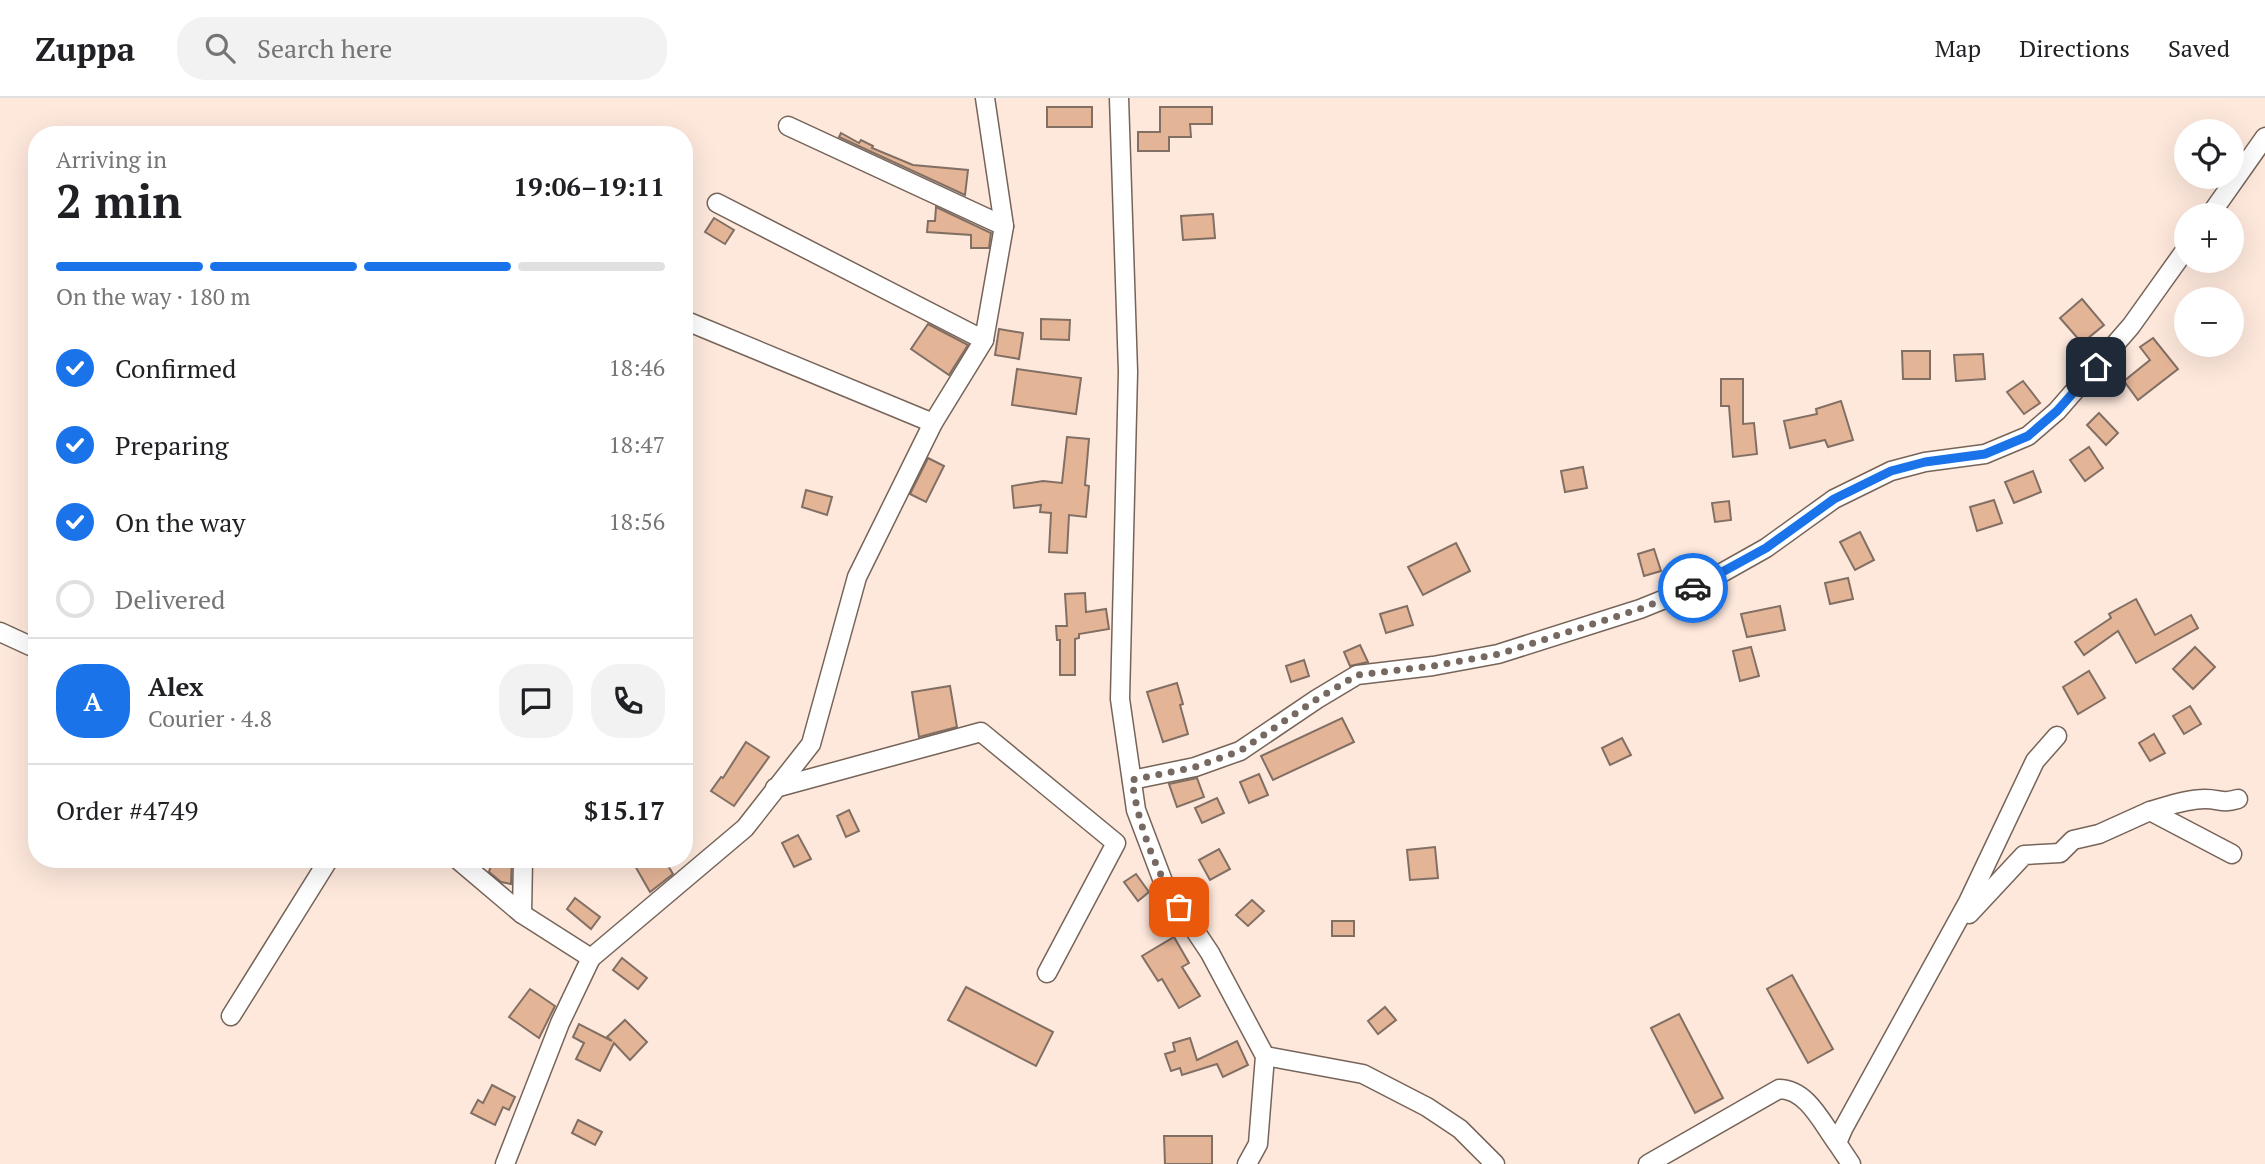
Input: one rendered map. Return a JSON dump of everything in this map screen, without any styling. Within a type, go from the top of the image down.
[{"type":"street","points":[[505,1164],[560,1023],[591,958],[745,828],[811,744],[857,577],[933,423],[984,340],[1004,226],[985,98]]},
{"type":"street","points":[[1119,98],[1128,372],[1120,699],[1136,810],[1164,884],[1210,953],[1265,1056],[1258,1144],[1247,1164]]},
{"type":"street","points":[[788,126],[1004,226]]},
{"type":"street","points":[[2218,203],[2265,137]]},
{"type":"street","points":[[717,203],[984,340]]},
{"type":"street","points":[[1132,780],[1195,767],[1240,751],[1357,675],[1433,666],[1499,654],[1640,609],[1702,584],[1766,548],[1834,499],[1891,471],[1925,462],[1985,454],[2028,436],[2057,411],[2131,326],[2174,266]]},
{"type":"street","points":[[693,324],[933,423]]},
{"type":"street","points":[[0,632],[28,645]]},
{"type":"street","points":[[775,788],[981,732],[1116,843],[1047,973]]},
{"type":"street","points":[[1837,1143],[1968,902],[2035,761],[2057,736]]},
{"type":"street","points":[[1948,938],[2024,855],[2060,853],[2073,841],[2099,834],[2150,811],[2195,800],[2210,799],[2224,803],[2238,799]]},
{"type":"street","points":[[2150,811],[2232,854]]},
{"type":"street","points":[[231,1016],[323,868]]},
{"type":"street","points":[[468,868],[522,914],[591,958]]},
{"type":"street","points":[[522,914],[523,868]]},
{"type":"street","points":[[1265,1056],[1363,1074],[1438,1114],[1460,1129],[1495,1164]]},
{"type":"street","points":[[1648,1164],[1779,1089],[1789,1089],[1801,1095],[1850,1164]]},
{"type":"building","points":[[1047,107],[1092,107],[1092,127],[1047,127]]},
{"type":"building","points":[[1160,107],[1212,107],[1212,124],[1190,124],[1191,137],[1169,137],[1169,151],[1138,151],[1138,132],[1160,132]]},
{"type":"building","points":[[841,133],[913,165],[968,170],[965,195],[839,137]]},
{"type":"building","points":[[936,207],[991,233],[989,248],[971,248],[971,235],[927,232],[928,221],[935,221]]},
{"type":"building","points":[[1213,214],[1215,238],[1183,240],[1181,216]]},
{"type":"building","points":[[714,218],[734,230],[725,244],[705,232]]},
{"type":"building","points":[[2082,299],[2104,325],[2082,343],[2060,318]]},
{"type":"building","points":[[1041,319],[1070,320],[1069,340],[1041,339]]},
{"type":"building","points":[[928,324],[968,345],[949,375],[911,349]]},
{"type":"building","points":[[999,329],[1023,333],[1019,359],[995,355]]},
{"type":"building","points":[[2153,338],[2178,369],[2138,400],[2124,381],[2150,360],[2140,347]]},
{"type":"building","points":[[1902,351],[1930,351],[1930,379],[1903,379]]},
{"type":"building","points":[[1983,354],[1985,379],[1956,381],[1954,355]]},
{"type":"building","points":[[1017,369],[1081,378],[1076,414],[1012,405]]},
{"type":"building","points":[[1721,379],[1743,379],[1743,424],[1754,423],[1757,454],[1733,457],[1729,406],[1721,406]]},
{"type":"building","points":[[2023,381],[2040,403],[2024,414],[2007,392]]},
{"type":"building","points":[[1841,401],[1853,440],[1828,447],[1825,440],[1790,448],[1784,421],[1817,414],[1816,409]]},
{"type":"building","points":[[2099,413],[2118,433],[2106,445],[2087,425]]},
{"type":"building","points":[[1067,437],[1089,439],[1085,485],[1089,486],[1086,517],[1069,515],[1067,553],[1049,552],[1051,513],[1040,512],[1041,505],[1014,508],[1012,486],[1043,481],[1062,483]]},
{"type":"building","points":[[2089,447],[2103,468],[2085,481],[2070,460]]},
{"type":"building","points":[[928,458],[944,466],[926,502],[910,494]]},
{"type":"building","points":[[1583,467],[1587,488],[1565,492],[1561,471]]},
{"type":"building","points":[[2033,471],[2041,492],[2014,503],[2005,482]]},
{"type":"building","points":[[806,490],[832,497],[827,515],[802,507]]},
{"type":"building","points":[[1994,500],[2002,523],[1977,531],[1970,507]]},
{"type":"building","points":[[1729,501],[1731,520],[1715,522],[1712,503]]},
{"type":"building","points":[[1860,532],[1874,560],[1855,570],[1840,542]]},
{"type":"building","points":[[1456,543],[1470,571],[1423,595],[1408,567]]},
{"type":"building","points":[[1654,549],[1661,571],[1644,576],[1638,554]]},
{"type":"building","points":[[1848,578],[1853,599],[1830,604],[1825,583]]},
{"type":"building","points":[[1085,593],[1086,612],[1106,609],[1109,629],[1079,634],[1079,638],[1075,639],[1075,675],[1060,675],[1060,640],[1057,640],[1056,626],[1067,626],[1065,594]]},
{"type":"building","points":[[2136,599],[2155,635],[2191,615],[2198,628],[2136,663],[2118,631],[2084,655],[2075,642],[2111,618],[2109,614]]},
{"type":"building","points":[[1407,606],[1413,625],[1386,633],[1380,614]]},
{"type":"building","points":[[1780,606],[1785,630],[1747,637],[1741,614]]},
{"type":"building","points":[[1360,645],[1368,662],[1350,666],[1344,652]]},
{"type":"building","points":[[1751,647],[1759,676],[1740,681],[1733,651]]},
{"type":"building","points":[[2195,647],[2215,667],[2193,689],[2173,669]]},
{"type":"building","points":[[1304,660],[1309,676],[1291,682],[1286,666]]},
{"type":"building","points":[[2089,671],[2105,698],[2078,714],[2063,687]]},
{"type":"building","points":[[1177,683],[1188,734],[1163,742],[1147,692]]},
{"type":"building","points":[[950,686],[957,727],[919,737],[912,692]]},
{"type":"building","points":[[2190,706],[2201,724],[2184,734],[2173,716]]},
{"type":"building","points":[[1342,718],[1354,742],[1273,780],[1261,756]]},
{"type":"building","points":[[2154,734],[2165,753],[2150,761],[2139,743]]},
{"type":"building","points":[[1622,738],[1631,755],[1610,765],[1602,748]]},
{"type":"building","points":[[746,742],[769,757],[734,806],[711,791],[721,777],[723,778]]},
{"type":"building","points":[[1259,774],[1268,795],[1249,803],[1240,782]]},
{"type":"building","points":[[1197,778],[1204,797],[1177,807],[1169,784]]},
{"type":"building","points":[[1217,798],[1224,813],[1202,823],[1195,808]]},
{"type":"building","points":[[849,810],[859,831],[846,837],[837,816]]},
{"type":"building","points":[[798,835],[811,859],[794,867],[782,843]]},
{"type":"building","points":[[1435,847],[1438,878],[1410,880],[1407,850]]},
{"type":"building","points":[[1219,849],[1230,869],[1210,880],[1199,860]]},
{"type":"building","points":[[490,868],[512,868],[511,884],[501,882],[489,872]]},
{"type":"building","points":[[636,868],[669,868],[673,874],[650,892]]},
{"type":"building","points":[[1136,874],[1149,892],[1138,901],[1124,882]]},
{"type":"building","points":[[575,898],[600,917],[591,929],[567,909]]},
{"type":"building","points":[[1252,900],[1264,911],[1248,926],[1236,915]]},
{"type":"building","points":[[1332,921],[1354,921],[1354,936],[1332,936]]},
{"type":"building","points":[[1174,937],[1189,963],[1182,967],[1200,996],[1179,1008],[1162,979],[1158,981],[1142,956]]},
{"type":"building","points":[[622,958],[647,978],[638,989],[613,970]]},
{"type":"building","points":[[1792,975],[1833,1049],[1808,1063],[1767,989]]},
{"type":"building","points":[[966,987],[1053,1032],[1036,1066],[948,1020]]},
{"type":"building","points":[[530,989],[555,1006],[539,1038],[509,1017]]},
{"type":"building","points":[[1385,1007],[1396,1020],[1378,1034],[1368,1021]]},
{"type":"building","points":[[1679,1014],[1723,1098],[1695,1113],[1651,1028]]},
{"type":"building","points":[[625,1020],[647,1042],[630,1060],[614,1043],[600,1071],[576,1059],[584,1043],[573,1037],[579,1024],[612,1041],[607,1037]]},
{"type":"building","points":[[1190,1038],[1197,1060],[1237,1041],[1248,1065],[1223,1077],[1217,1064],[1182,1075],[1180,1068],[1171,1071],[1165,1054],[1175,1051],[1173,1043]]},
{"type":"building","points":[[492,1085],[515,1097],[509,1110],[503,1107],[495,1125],[471,1113],[478,1100],[483,1103]]},
{"type":"building","points":[[578,1120],[602,1132],[595,1145],[572,1133]]},
{"type":"building","points":[[1164,1136],[1212,1136],[1212,1164],[1165,1164]]},
{"type":"way so far","points":[[1179,907],[1164,884],[1136,810],[1132,780],[1195,767],[1240,751],[1357,675],[1433,666],[1499,654],[1640,609],[1693,588]]},
{"type":"route","points":[[1693,588],[1766,548],[1834,499],[1891,471],[1925,462],[1985,454],[2028,436],[2057,411],[2096,367]]}]
